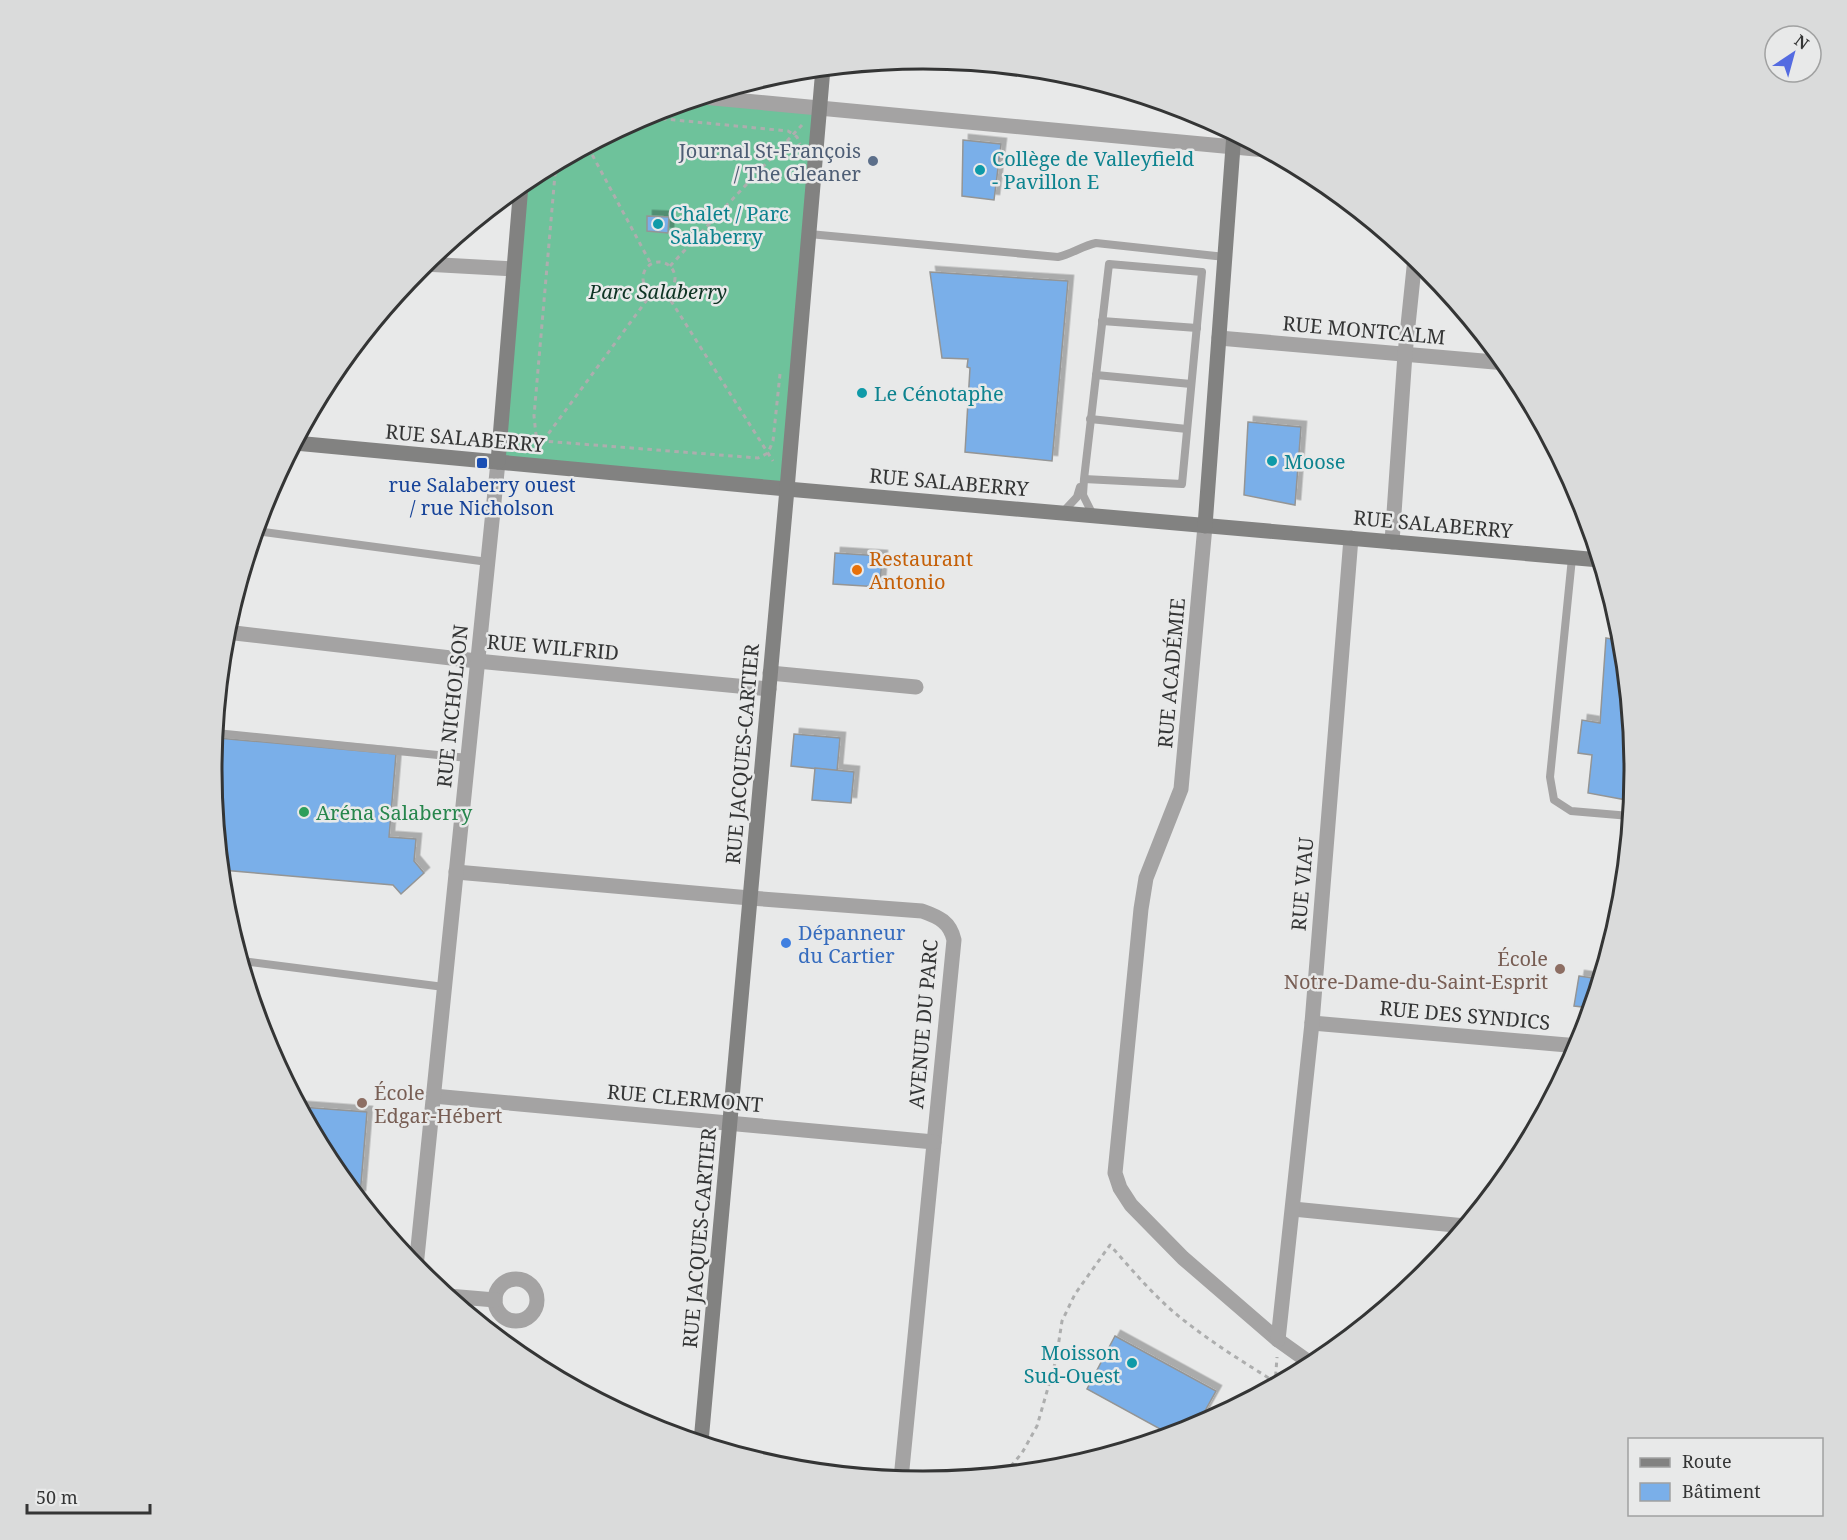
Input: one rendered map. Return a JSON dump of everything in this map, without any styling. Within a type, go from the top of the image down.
[{"type":"street","name":"RUE JACQUES-CARTIER","points":[[702,1435],[822,77]]},
{"type":"street","points":[[722,99],[1232,140]]},
{"type":"street","name":"RUE ACADÉMIE","points":[[1233,141],[1205,526],[1181,789],[1146,878],[1115,1173],[1120,1188],[1131,1205],[1183,1258],[1278,1340],[1304,1359]]},
{"type":"street","name":"RUE NICHOLSON","points":[[417,1255],[498,462],[520,197]]},
{"type":"street","points":[[438,265],[514,269]]},
{"type":"street","points":[[1392,542],[1405,354],[1414,269]]},
{"type":"street","name":"RUE MONTCALM","points":[[1219,338],[1493,362]]},
{"type":"street","name":"RUE SALABERRY","points":[[303,444],[787,489],[1592,559]]},
{"type":"street","name":"RUE VIAU","points":[[1278,1340],[1312,1023],[1351,538]]},
{"type":"street","name":"RUE WILFRID","points":[[236,633],[477,661],[770,681],[915,687]]},
{"type":"street","name":"AVENUE DU PARC","points":[[456,872],[922,911],[938,916],[951,928],[954,940],[901,1470]]},
{"type":"street","name":"RUE DES SYNDICS","points":[[1312,1023],[1568,1045]]},
{"type":"street","name":"RUE CLERMONT","points":[[434,1096],[934,1142]]},
{"type":"street","points":[[1293,1209],[1457,1225]]},
{"type":"street","points":[[461,1297],[495,1300]]},
{"type":"lane","points":[[809,234],[1058,257],[1070,254],[1082,246],[1096,243],[1225,257]]},
{"type":"lane","points":[[1083,478],[1182,483],[1202,272],[1108,264],[1083,478],[1083,495],[1094,516]]},
{"type":"lane","points":[[1102,321],[1197,328]]},
{"type":"lane","points":[[1096,375],[1191,384]]},
{"type":"lane","points":[[1090,419],[1187,429]]},
{"type":"lane","points":[[1061,513],[1077,497],[1083,478]]},
{"type":"lane","points":[[265,532],[488,562]]},
{"type":"lane","points":[[1572,558],[1550,777],[1554,800],[1571,811],[1623,815]]},
{"type":"lane","points":[[224,734],[468,758]]},
{"type":"lane","points":[[249,962],[444,987]]},
{"type":"path","points":[[663,119],[788,131],[797,137],[803,150]]},
{"type":"path","points":[[670,266],[792,134]]},
{"type":"path","points":[[591,153],[651,264]]},
{"type":"path","points":[[555,174],[534,416],[536,435],[543,441],[758,458],[768,453],[773,441],[780,371]]},
{"type":"path","points":[[661,262],[670,266],[676,276],[676,281],[670,291],[652,293],[643,281],[644,271],[651,264],[661,262]]},
{"type":"path","points":[[525,450],[543,441],[652,293]]},
{"type":"path","points":[[666,293],[768,453]]},
{"type":"path","points":[[1012,1465],[1022,1453],[1037,1426],[1042,1402],[1056,1360],[1062,1321],[1075,1294],[1110,1245],[1142,1282],[1184,1321],[1269,1380]]},
{"type":"path","points":[[1276,1376],[1278,1340]]},
{"type":"green space","name":"Parc Salaberry","points":[[722,99],[819,108],[787,489],[498,462],[520,197],[573,163],[613,141],[698,106]]},
{"type":"building","name":"Collège de Valleyfield - Pavillon E","points":[[963,140],[1001,144],[994,200],[962,196]]},
{"type":"building","name":"Chalet / Parc Salaberry","points":[[647,216],[669,217],[668,233],[647,231]]},
{"type":"building","points":[[930,272],[1068,281],[1052,461],[965,452],[970,368],[967,367],[968,359],[942,358]]},
{"type":"building","name":"Moose","points":[[1248,422],[1301,427],[1295,505],[1244,495]]},
{"type":"building","name":"Restaurant Antonio","points":[[835,553],[882,556],[880,587],[833,584]]},
{"type":"building","points":[[1606,638],[1612,639],[1619,679],[1623,724],[1623,799],[1588,793],[1592,755],[1578,753],[1582,720],[1600,723]]},
{"type":"building","points":[[794,734],[840,738],[837,771],[791,766]]},
{"type":"building","name":"Aréna Salaberry","points":[[223,738],[396,754],[389,837],[416,839],[414,861],[424,873],[401,894],[393,885],[230,871],[224,816]]},
{"type":"building","points":[[815,768],[854,772],[851,803],[812,800]]},
{"type":"building","points":[[1579,976],[1592,978],[1583,1007],[1574,1006]]},
{"type":"building","points":[[310,1108],[367,1112],[361,1188]]},
{"type":"building","name":"Moisson Sud-Ouest","points":[[1115,1336],[1216,1391],[1204,1413],[1161,1430],[1087,1389]]},
{"type":"place","name":"Journal St-François / The Gleaner","points":[[873,161]]},
{"type":"place","name":"Collège de Valleyfield - Pavillon E","points":[[980,170]]},
{"type":"place","name":"Chalet / Parc Salaberry","points":[[658,224]]},
{"type":"place","name":"Le Cénotaphe","points":[[862,393]]},
{"type":"place","name":"Moose","points":[[1272,461]]},
{"type":"place","name":"rue Salaberry ouest / rue Nicholson","points":[[482,463]]},
{"type":"place","name":"Restaurant Antonio","points":[[857,570]]},
{"type":"place","name":"Aréna Salaberry","points":[[304,812]]},
{"type":"place","name":"Dépanneur du Cartier","points":[[786,943]]},
{"type":"place","name":"École Notre-Dame-du-Saint-Esprit","points":[[1560,969]]},
{"type":"place","name":"École Edgar-Hébert","points":[[362,1103]]},
{"type":"place","name":"Moisson Sud-Ouest","points":[[1132,1363]]}]
